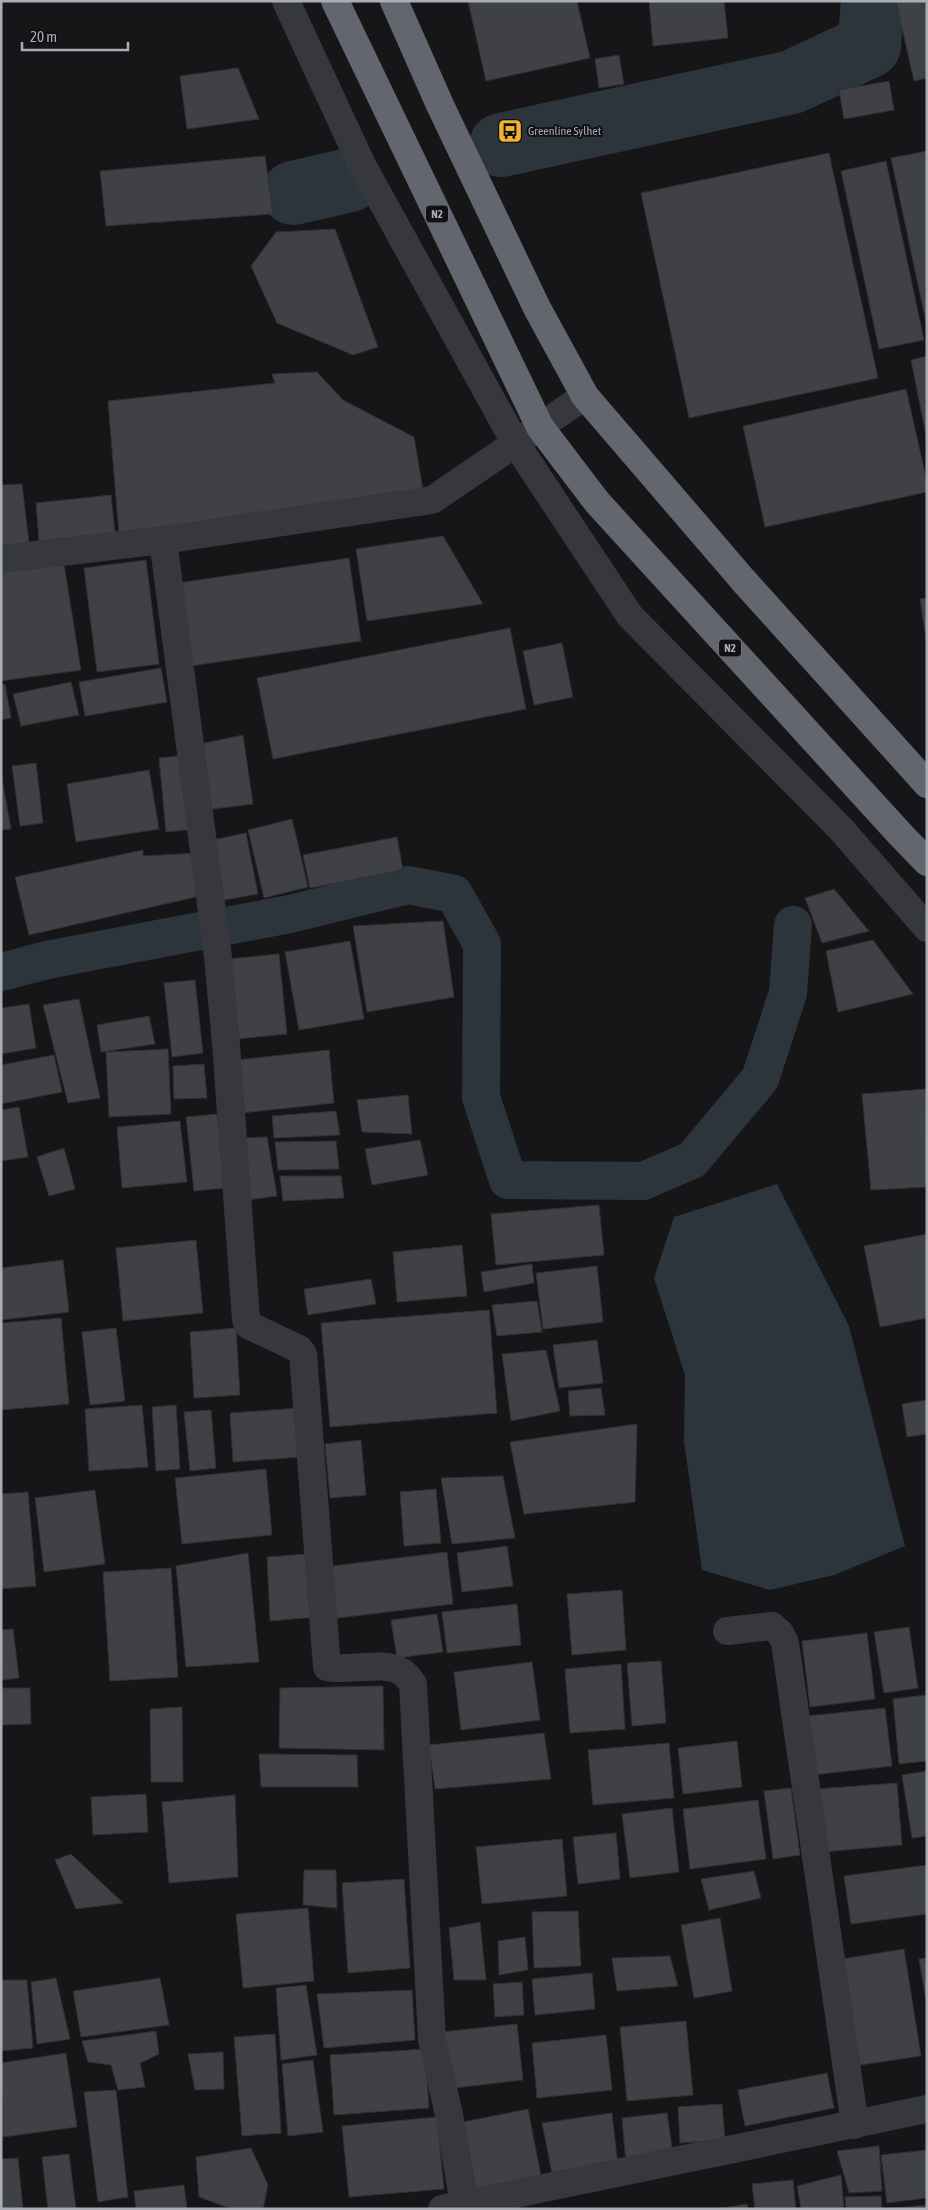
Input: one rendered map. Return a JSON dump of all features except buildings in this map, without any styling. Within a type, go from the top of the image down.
[{"type":"highway","name":"N2","points":[[335,1],[540,427],[597,502],[898,833],[927,862]]},
{"type":"highway","points":[[394,1],[444,114],[537,308],[585,396],[743,580],[927,784]]},
{"type":"street","points":[[286,1],[362,165],[516,444],[630,616],[840,828],[927,928]]},
{"type":"street","points":[[1,559],[163,540],[432,500],[585,396]]},
{"type":"street","points":[[163,540],[218,957],[246,1319],[248,1325],[257,1331],[299,1349],[303,1354],[327,1666],[337,1669],[390,1667],[403,1672],[413,1684],[432,2040],[449,2114],[453,2207],[506,2203],[927,2109]]},
{"type":"street","points":[[727,1632],[772,1626],[780,1633],[785,1643],[855,2125]]},
{"type":"shaded area","points":[[777,1184],[849,1326],[905,1546],[834,1575],[770,1590],[702,1570],[684,1441],[685,1375],[654,1278],[674,1217]]},
{"type":"waterway","points":[[501,145],[792,82],[869,46],[873,1]]},
{"type":"waterway","points":[[293,193],[350,180]]},
{"type":"waterway","points":[[1,972],[47,960],[290,914],[408,885],[454,894],[482,944],[481,1097],[508,1180],[643,1181],[692,1160],[760,1079],[788,993],[793,925]]},
{"type":"place","name":"Greenline Sylhet","points":[[510,131]]}]
